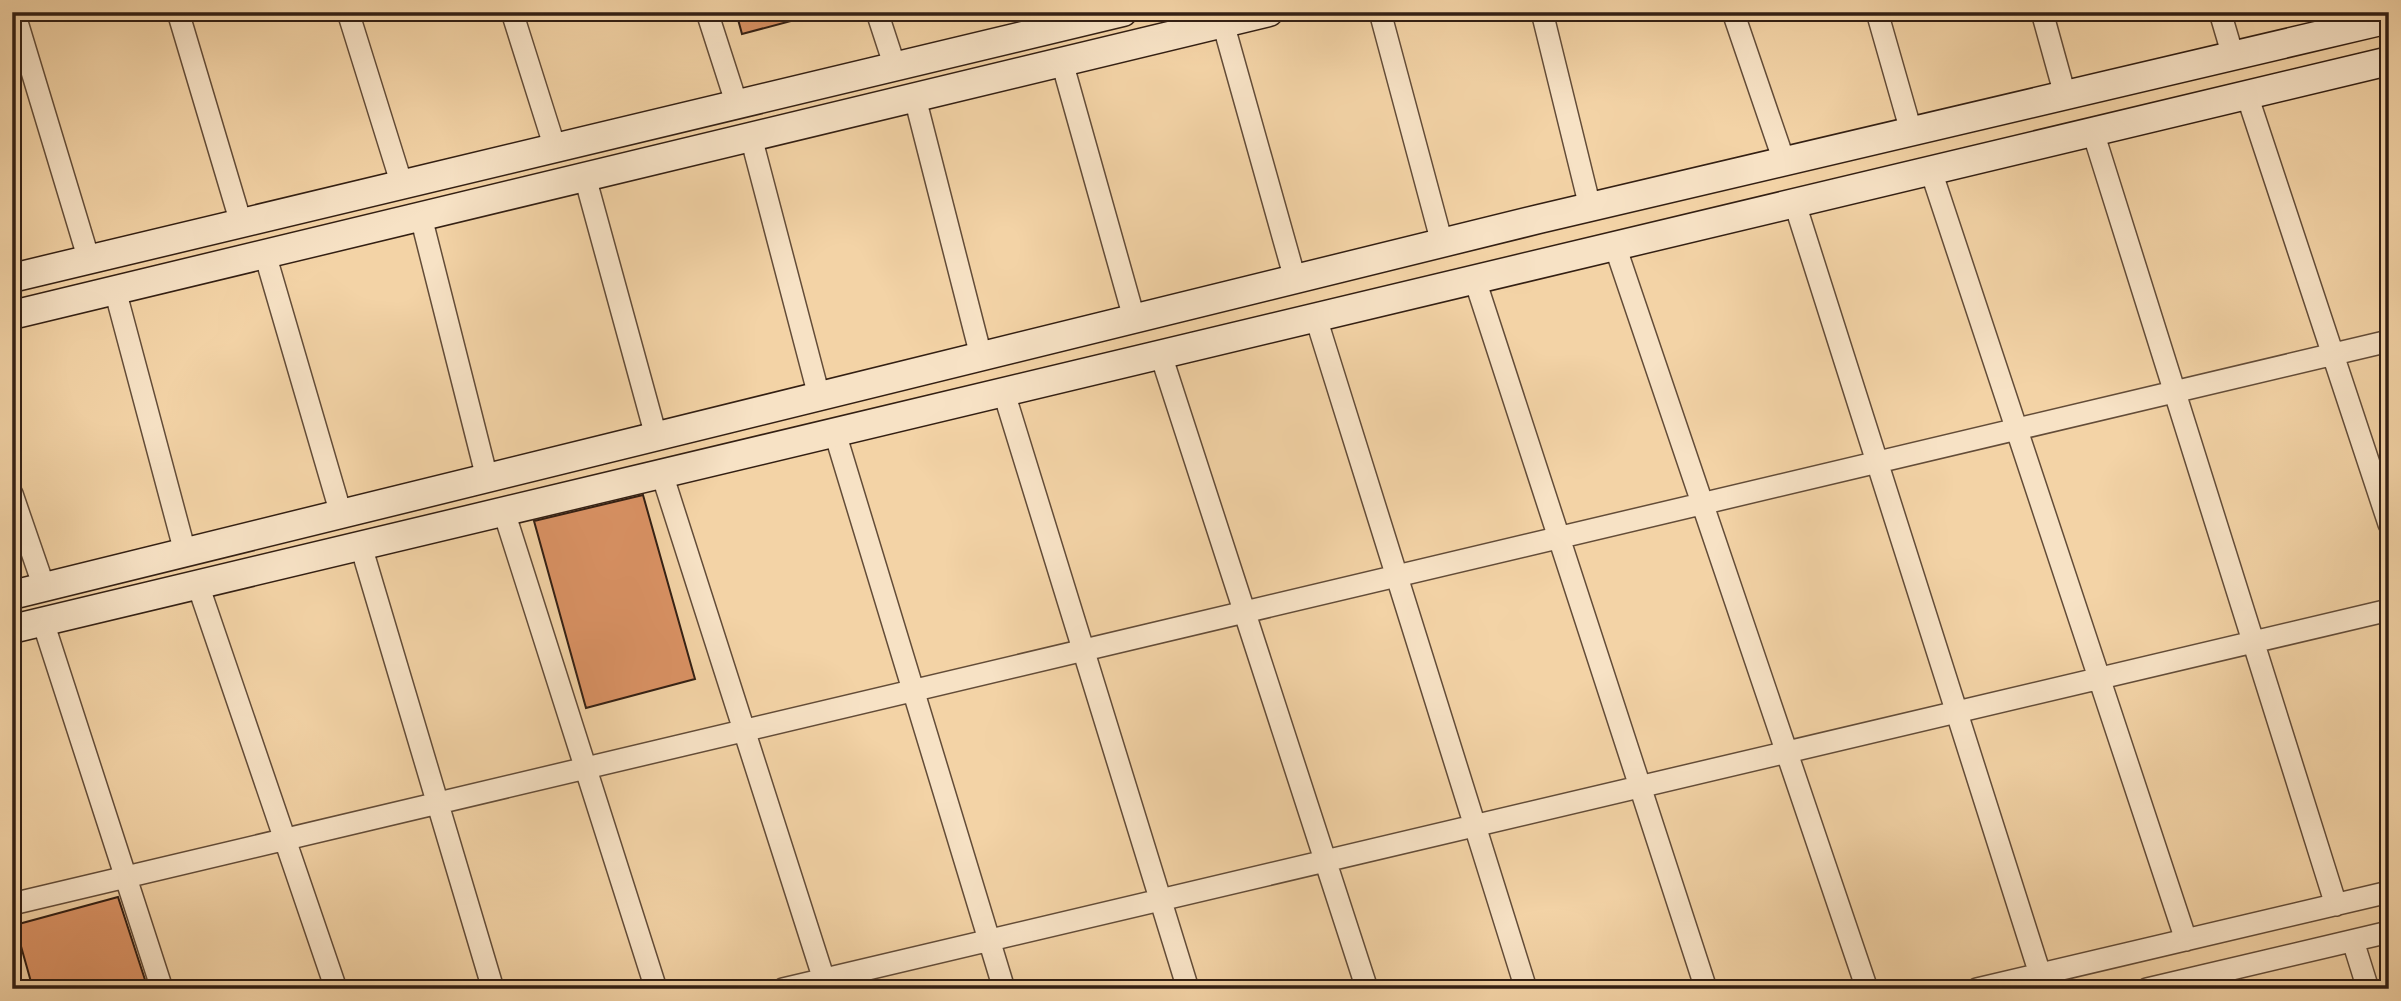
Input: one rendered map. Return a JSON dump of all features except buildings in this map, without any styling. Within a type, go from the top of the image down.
[{"type":"street","points":[[14,12],[89,260]]},
{"type":"street","points":[[177,12],[241,223]]},
{"type":"street","points":[[348,12],[402,185]]},
{"type":"street","points":[[512,12],[555,148]]},
{"type":"street","points":[[707,12],[737,105]]},
{"type":"street","points":[[877,12],[895,67]]},
{"type":"street","points":[[12,278],[895,67],[1043,21],[1123,12]]},
{"type":"street","points":[[12,315],[1269,12]]},
{"type":"street","points":[[1380,12],[1442,243]]},
{"type":"street","points":[[1542,12],[1590,206]]},
{"type":"street","points":[[1733,12],[1784,161]]},
{"type":"street","points":[[1877,12],[1911,131]]},
{"type":"street","points":[[2042,12],[2065,95]]},
{"type":"street","points":[[2220,12],[2233,56]]},
{"type":"street","points":[[12,595],[1590,206],[2233,56],[2380,18]]},
{"type":"street","points":[[1223,23],[1295,279]]},
{"type":"street","points":[[12,629],[2389,61]]},
{"type":"street","points":[[1062,62],[1134,318]]},
{"type":"street","points":[[2247,95],[2389,524]]},
{"type":"street","points":[[915,98],[981,356]]},
{"type":"street","points":[[2093,132],[2336,905]]},
{"type":"street","points":[[751,137],[819,396]]},
{"type":"street","points":[[1931,171],[2186,940]]},
{"type":"street","points":[[585,177],[656,436]]},
{"type":"street","points":[[1795,204],[2040,974]]},
{"type":"street","points":[[421,217],[486,478]]},
{"type":"street","points":[[1615,246],[1867,989]]},
{"type":"street","points":[[265,254],[341,514]]},
{"type":"street","points":[[1475,280],[1706,989]]},
{"type":"street","points":[[116,290],[185,552]]},
{"type":"street","points":[[1316,318],[1526,989]]},
{"type":"street","points":[[12,904],[2389,341]]},
{"type":"street","points":[[1161,355],[1367,989]]},
{"type":"street","points":[[1004,393],[1188,989]]},
{"type":"street","points":[[835,433],[1004,989]]},
{"type":"street","points":[[662,474],[825,984]]},
{"type":"street","points":[[12,494],[44,587]]},
{"type":"street","points":[[503,512],[656,989]]},
{"type":"street","points":[[361,546],[493,989]]},
{"type":"street","points":[[198,585],[336,989]]},
{"type":"street","points":[[783,989],[825,984],[989,940],[2389,610]]},
{"type":"street","points":[[43,622],[162,989]]},
{"type":"street","points":[[1977,989],[2389,892]]},
{"type":"street","points":[[2147,989],[2193,984],[2389,932]]},
{"type":"street","points":[[2353,941],[2368,989]]}]
